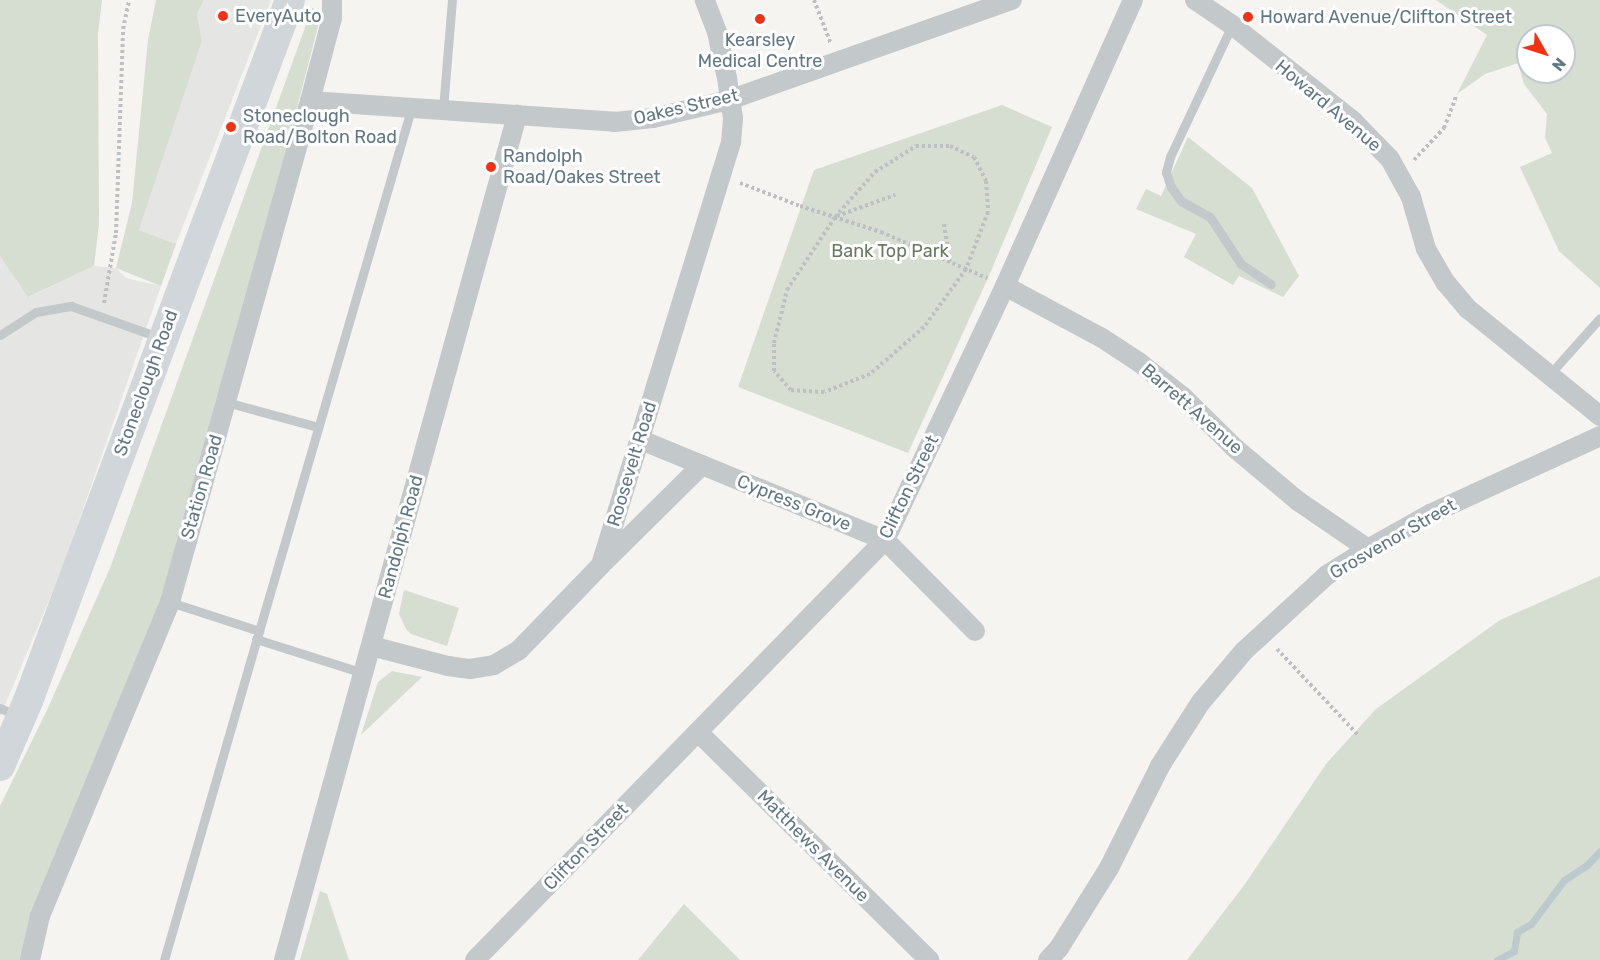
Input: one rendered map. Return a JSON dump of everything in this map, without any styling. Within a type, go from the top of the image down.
[{"type":"main road","name":"Stoneclough Road","points":[[0,766],[11,713],[162,339],[290,0]]},
{"type":"street","name":"Station Road","points":[[30,960],[40,916],[170,602],[310,101],[332,18],[332,0]]},
{"type":"street","name":"Roosevelt Road","points":[[371,646],[448,666],[470,669],[494,665],[519,650],[601,565],[730,142],[733,118],[717,32],[705,0]]},
{"type":"street","name":"Oakes Street","points":[[310,101],[412,106],[615,122],[653,118],[729,100],[1012,0]]},
{"type":"street","name":"Clifton Street","points":[[475,960],[885,540],[1005,286],[1133,0]]},
{"type":"street","name":"Howard Avenue","points":[[1195,0],[1232,25],[1353,122],[1390,159],[1412,197],[1426,249],[1446,283],[1468,309],[1600,416]]},
{"type":"street","name":"Randolph Road","points":[[284,960],[517,115]]},
{"type":"street","name":"Barrett Avenue","points":[[1005,286],[1102,338],[1140,363],[1182,396],[1236,449],[1298,501],[1368,549]]},
{"type":"street","name":"Grosvenor Street","points":[[1048,960],[1059,948],[1109,868],[1160,766],[1200,702],[1263,633],[1328,575],[1368,549],[1430,514],[1600,436]]},
{"type":"street","name":"Cypress Grove","points":[[641,440],[885,540]]},
{"type":"street","points":[[601,565],[702,465]]},
{"type":"street","points":[[885,540],[975,630]]},
{"type":"street","name":"Matthews Avenue","points":[[698,732],[929,960]]},
{"type":"lane","points":[[443,109],[452,0]]},
{"type":"lane","points":[[1232,25],[1170,157],[1166,172],[1171,187],[1181,201],[1210,217],[1241,264],[1271,284]]},
{"type":"lane","points":[[164,960],[412,106]]},
{"type":"lane","points":[[0,335],[36,312],[71,306],[162,339]]},
{"type":"lane","points":[[1549,375],[1600,318]]},
{"type":"lane","points":[[226,402],[318,427]]},
{"type":"lane","points":[[170,602],[363,673]]},
{"type":"path","points":[[101,316],[117,222],[123,29],[129,0]]},
{"type":"path","points":[[814,0],[837,63]]},
{"type":"path","points":[[1399,176],[1444,128],[1457,94]]},
{"type":"path","points":[[916,146],[950,147],[974,157],[986,181],[988,212],[966,269],[924,327],[870,374],[824,392],[791,390],[774,371],[774,343],[787,290],[835,217],[875,172],[916,146]]},
{"type":"path","points":[[720,175],[881,232],[1005,286]]},
{"type":"path","points":[[835,217],[895,195]]},
{"type":"path","points":[[944,224],[950,262]]},
{"type":"path","points":[[1263,633],[1359,735]]},
{"type":"shaded area","points":[[204,0],[271,0],[176,244],[139,230],[202,41],[197,14]]},
{"type":"shaded area","points":[[0,256],[29,297],[94,266],[116,268],[126,278],[161,286],[61,572],[0,717]]},
{"type":"green space","points":[[0,0],[102,0],[98,34],[99,224],[94,266],[28,297],[0,256]]},
{"type":"green space","points":[[156,0],[204,0],[197,14],[202,41],[139,230],[176,244],[161,286],[116,268],[132,203],[148,40]]},
{"type":"green space","points":[[1436,0],[1600,0],[1600,288],[1559,251],[1520,167],[1552,153],[1545,138],[1547,114],[1524,84],[1576,84],[1576,24],[1516,24],[1516,64],[1485,74],[1457,94],[1487,35]]},
{"type":"green space","points":[[312,8],[322,11],[274,197],[161,598],[31,914],[23,960],[0,960],[0,806],[48,708],[110,568]]},
{"type":"green space","name":"Bank Top Park","points":[[1002,105],[1052,127],[988,278],[908,453],[738,387],[814,170]]},
{"type":"green space","points":[[1188,137],[1252,188],[1299,276],[1283,297],[1239,276],[1233,285],[1184,257],[1196,234],[1136,209],[1146,189],[1161,196]]},
{"type":"green space","points":[[1600,576],[1600,960],[1187,960],[1245,884],[1326,764],[1376,709],[1500,620]]},
{"type":"green space","points":[[404,590],[459,608],[447,646],[411,634],[406,629],[399,614]]},
{"type":"green space","points":[[392,671],[422,677],[361,735],[378,682]]},
{"type":"green space","points":[[320,891],[327,894],[349,960],[300,960]]},
{"type":"green space","points":[[684,904],[740,960],[638,960]]},
{"type":"waterway","points":[[1497,960],[1514,951],[1517,932],[1531,924],[1564,880],[1587,865],[1600,851]]},
{"type":"place","name":"EveryAuto","points":[[223,16]]},
{"type":"place","name":"Howard Avenue/Clifton Street","points":[[1248,17]]},
{"type":"place","name":"Kearsley Medical Centre","points":[[760,19]]},
{"type":"place","name":"Stoneclough Road/Bolton Road","points":[[231,127]]},
{"type":"place","name":"Randolph Road/Oakes Street","points":[[491,167]]}]
